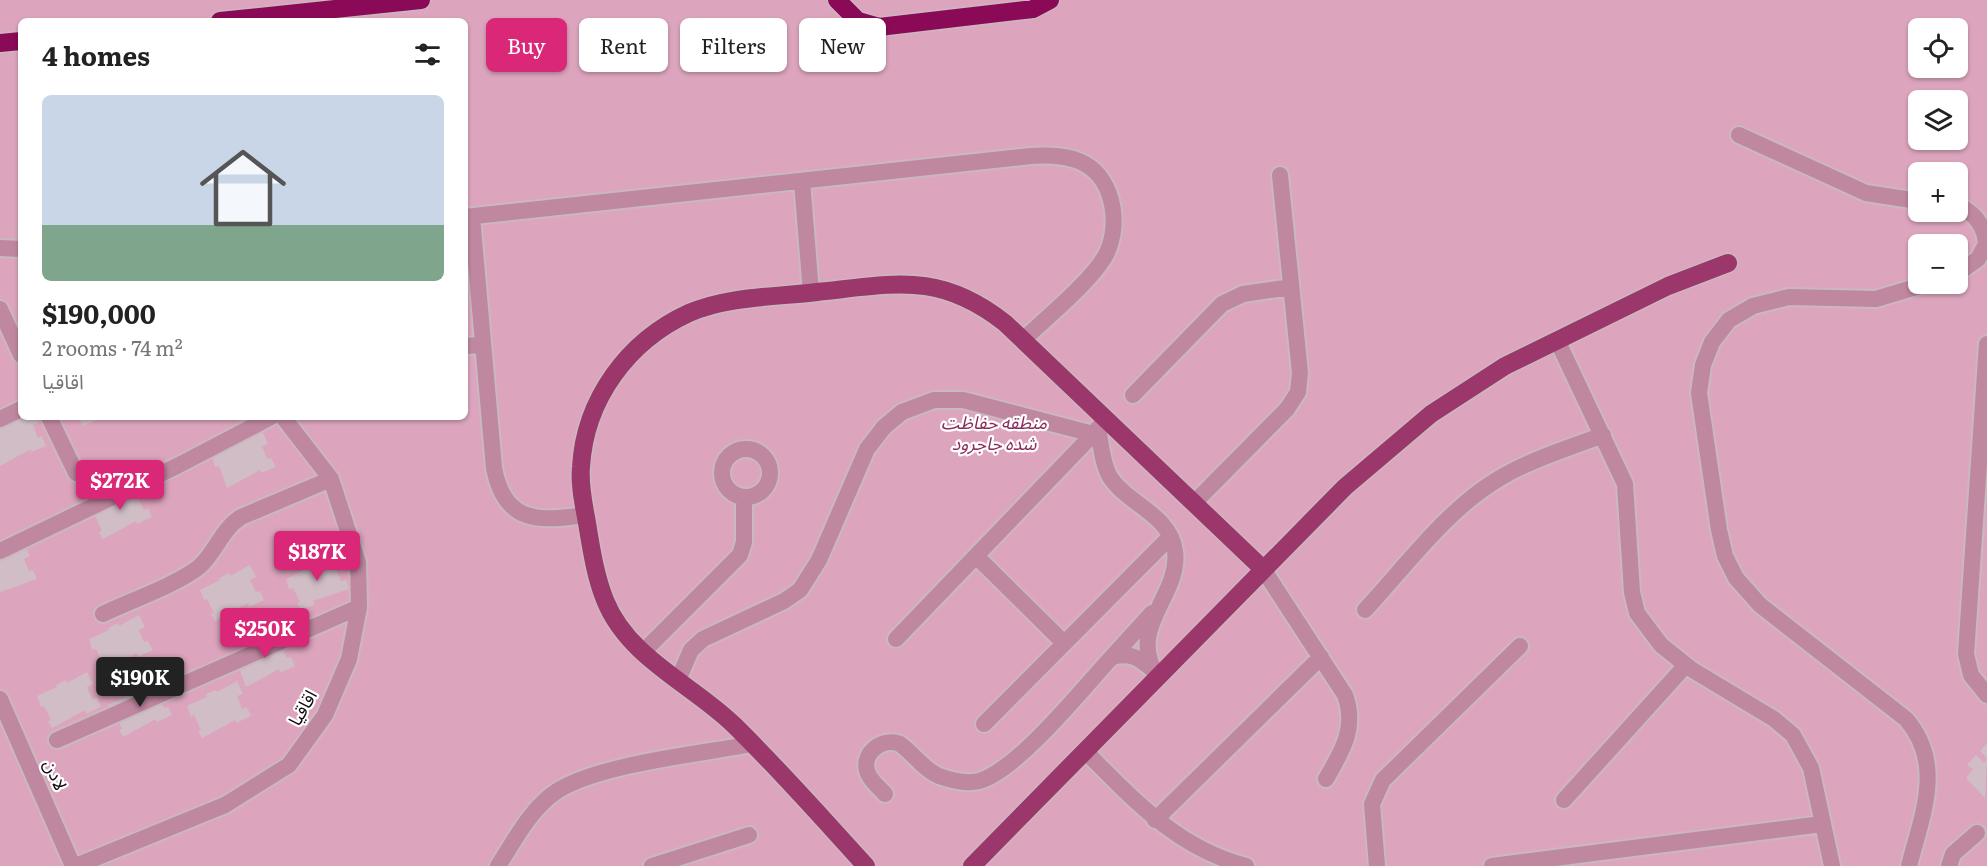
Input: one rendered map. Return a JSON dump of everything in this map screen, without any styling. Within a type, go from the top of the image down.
[{"type":"highway","points":[[249,18],[421,0]]},
{"type":"highway","points":[[837,0],[858,21],[879,27],[1033,9],[1050,0]]},
{"type":"highway","points":[[0,44],[18,41]]},
{"type":"main road","points":[[972,866],[1085,751],[1155,674],[1345,487],[1431,414],[1505,366],[1668,286],[1728,263]]},
{"type":"main road","points":[[867,866],[726,718],[625,635],[605,600],[593,559],[580,479],[587,433],[604,388],[628,355],[662,329],[704,308],[744,300],[896,284],[927,285],[953,291],[978,303],[1023,340],[1099,427],[1194,503],[1263,569]]},
{"type":"street","points":[[1739,135],[1866,193],[1908,199]]},
{"type":"street","points":[[586,515],[538,519],[520,512],[503,494],[494,468],[468,217],[1031,156],[1069,158],[1088,165],[1104,185],[1112,205],[1114,229],[1109,248],[1097,268],[1023,340]]},
{"type":"street","points":[[1194,503],[1287,409],[1298,392],[1300,373],[1280,175]]},
{"type":"street","points":[[802,181],[812,293]]},
{"type":"street","points":[[1968,212],[1977,219],[1986,235],[1986,244],[1978,259],[1968,266]]},
{"type":"street","points":[[0,248],[18,249]]},
{"type":"street","points":[[1133,394],[1230,299],[1243,294],[1291,287]]},
{"type":"street","points":[[1908,289],[1876,299],[1789,297],[1753,306],[1729,320],[1712,342],[1703,366],[1699,393],[1721,537],[1725,556],[1736,578],[1760,605],[1906,719],[1920,738],[1928,760],[1929,783],[1909,866]]},
{"type":"street","points":[[0,309],[18,348]]},
{"type":"street","points":[[1557,340],[1625,484],[1632,592],[1637,613],[1650,633],[1686,665],[1774,719],[1793,735],[1811,768],[1832,866]]},
{"type":"street","points":[[1987,344],[1966,654],[1971,675],[1987,695]]},
{"type":"street","points":[[468,346],[483,345]]},
{"type":"street","points":[[678,680],[691,650],[703,639],[784,601],[800,590],[819,560],[867,449],[884,427],[902,412],[923,402],[963,400],[1099,427]]},
{"type":"street","points":[[0,419],[18,410]]},
{"type":"street","points":[[50,420],[76,474]]},
{"type":"street","points":[[0,550],[177,466],[265,420]]},
{"type":"street","name":"اقاقیا","points":[[75,866],[225,805],[289,765],[325,715],[349,659],[359,607],[358,562],[331,479],[285,420]]},
{"type":"street","points":[[1099,427],[1102,454],[1112,479],[1154,514],[1170,537],[1175,550],[1175,567],[1158,605],[1148,636],[1155,674]]},
{"type":"street","points":[[896,639],[1099,427]]},
{"type":"street","points":[[1365,610],[1446,523],[1477,494],[1513,471],[1603,435]]},
{"type":"street","points":[[103,614],[192,572],[208,557],[231,523],[241,517],[331,479]]},
{"type":"street","points":[[643,652],[740,555],[744,542],[744,497]]},
{"type":"street","points":[[984,724],[1170,537]]},
{"type":"street","points":[[976,556],[1064,643]]},
{"type":"street","points":[[1263,569],[1345,695],[1351,722],[1344,747],[1326,779]]},
{"type":"street","points":[[885,794],[872,780],[866,768],[870,755],[879,744],[893,741],[900,744],[937,776],[970,782],[997,774],[1016,760],[1158,605]]},
{"type":"street","points":[[57,740],[359,607]]},
{"type":"street","points":[[1377,866],[1372,804],[1383,780],[1520,646]]},
{"type":"street","points":[[1112,657],[1121,655],[1136,657],[1155,674]]},
{"type":"street","points":[[1155,820],[1321,657]]},
{"type":"street","points":[[1564,800],[1686,665]]},
{"type":"street","name":"لادن","points":[[0,699],[75,866]]},
{"type":"street","points":[[498,866],[531,816],[557,791],[576,782],[617,769],[752,744]]},
{"type":"street","points":[[1085,751],[1155,820],[1196,847],[1246,866]]},
{"type":"street","points":[[1492,866],[1822,824]]},
{"type":"street","points":[[1949,866],[1953,854],[1977,833]]},
{"type":"street","points":[[652,866],[749,835]]},
{"type":"green space","name":"منطقه حفاظت شده جاجرود","points":[[0,0],[1987,0],[1987,866],[0,866]]},
{"type":"building","points":[[18,418],[18,420],[38,420],[39,423],[33,425],[38,438],[42,436],[46,446],[31,452],[31,449],[0,466],[0,427]]},
{"type":"building","points":[[80,420],[97,420],[83,426]]},
{"type":"building","points":[[262,431],[268,444],[262,446],[267,459],[271,458],[276,467],[261,473],[260,470],[227,488],[219,466],[215,467],[212,456],[232,447],[231,444],[241,440],[242,442]]},
{"type":"building","points":[[138,482],[144,495],[138,497],[144,510],[148,508],[152,517],[137,524],[136,521],[103,539],[95,516],[92,518],[88,507]]},
{"type":"building","points":[[24,544],[30,556],[24,559],[29,571],[33,570],[37,579],[0,592],[0,553]]},
{"type":"building","points":[[336,554],[342,566],[336,569],[341,581],[346,580],[349,589],[313,601],[314,605],[301,610],[297,603],[300,602],[293,588],[289,589],[286,579],[306,569],[305,566],[314,562],[316,565]]},
{"type":"building","points":[[250,565],[256,577],[250,580],[256,592],[260,591],[264,600],[249,607],[248,603],[215,621],[211,614],[214,613],[200,590],[229,573],[230,576]]},
{"type":"building","points":[[139,615],[145,627],[139,630],[144,642],[148,641],[153,650],[138,657],[137,653],[104,671],[100,664],[103,663],[96,649],[92,650],[89,639],[118,623],[119,626]]},
{"type":"building","points":[[281,631],[287,643],[281,646],[287,658],[291,657],[295,666],[280,673],[279,669],[246,687],[238,665],[251,646],[250,643],[260,639],[261,642]]},
{"type":"building","points":[[87,672],[93,684],[87,687],[92,699],[97,698],[101,707],[86,714],[85,710],[52,728],[48,721],[51,720],[44,706],[41,707],[37,696],[66,680],[67,683]]},
{"type":"building","points":[[158,680],[165,693],[158,695],[164,708],[168,707],[172,715],[157,722],[156,719],[123,737],[115,714],[112,716],[108,705],[128,696],[127,693],[137,689],[138,691]]},
{"type":"building","points":[[237,681],[243,694],[237,696],[242,709],[247,707],[251,716],[236,723],[235,720],[202,738],[194,715],[191,717],[187,706],[207,697],[206,694],[216,690],[217,692]]},
{"type":"building","points":[[1987,743],[1987,758],[1980,751]]},
{"type":"building","points":[[1976,755],[1984,763],[1987,759],[1985,798],[1966,778],[1973,769],[1967,765]]}]
